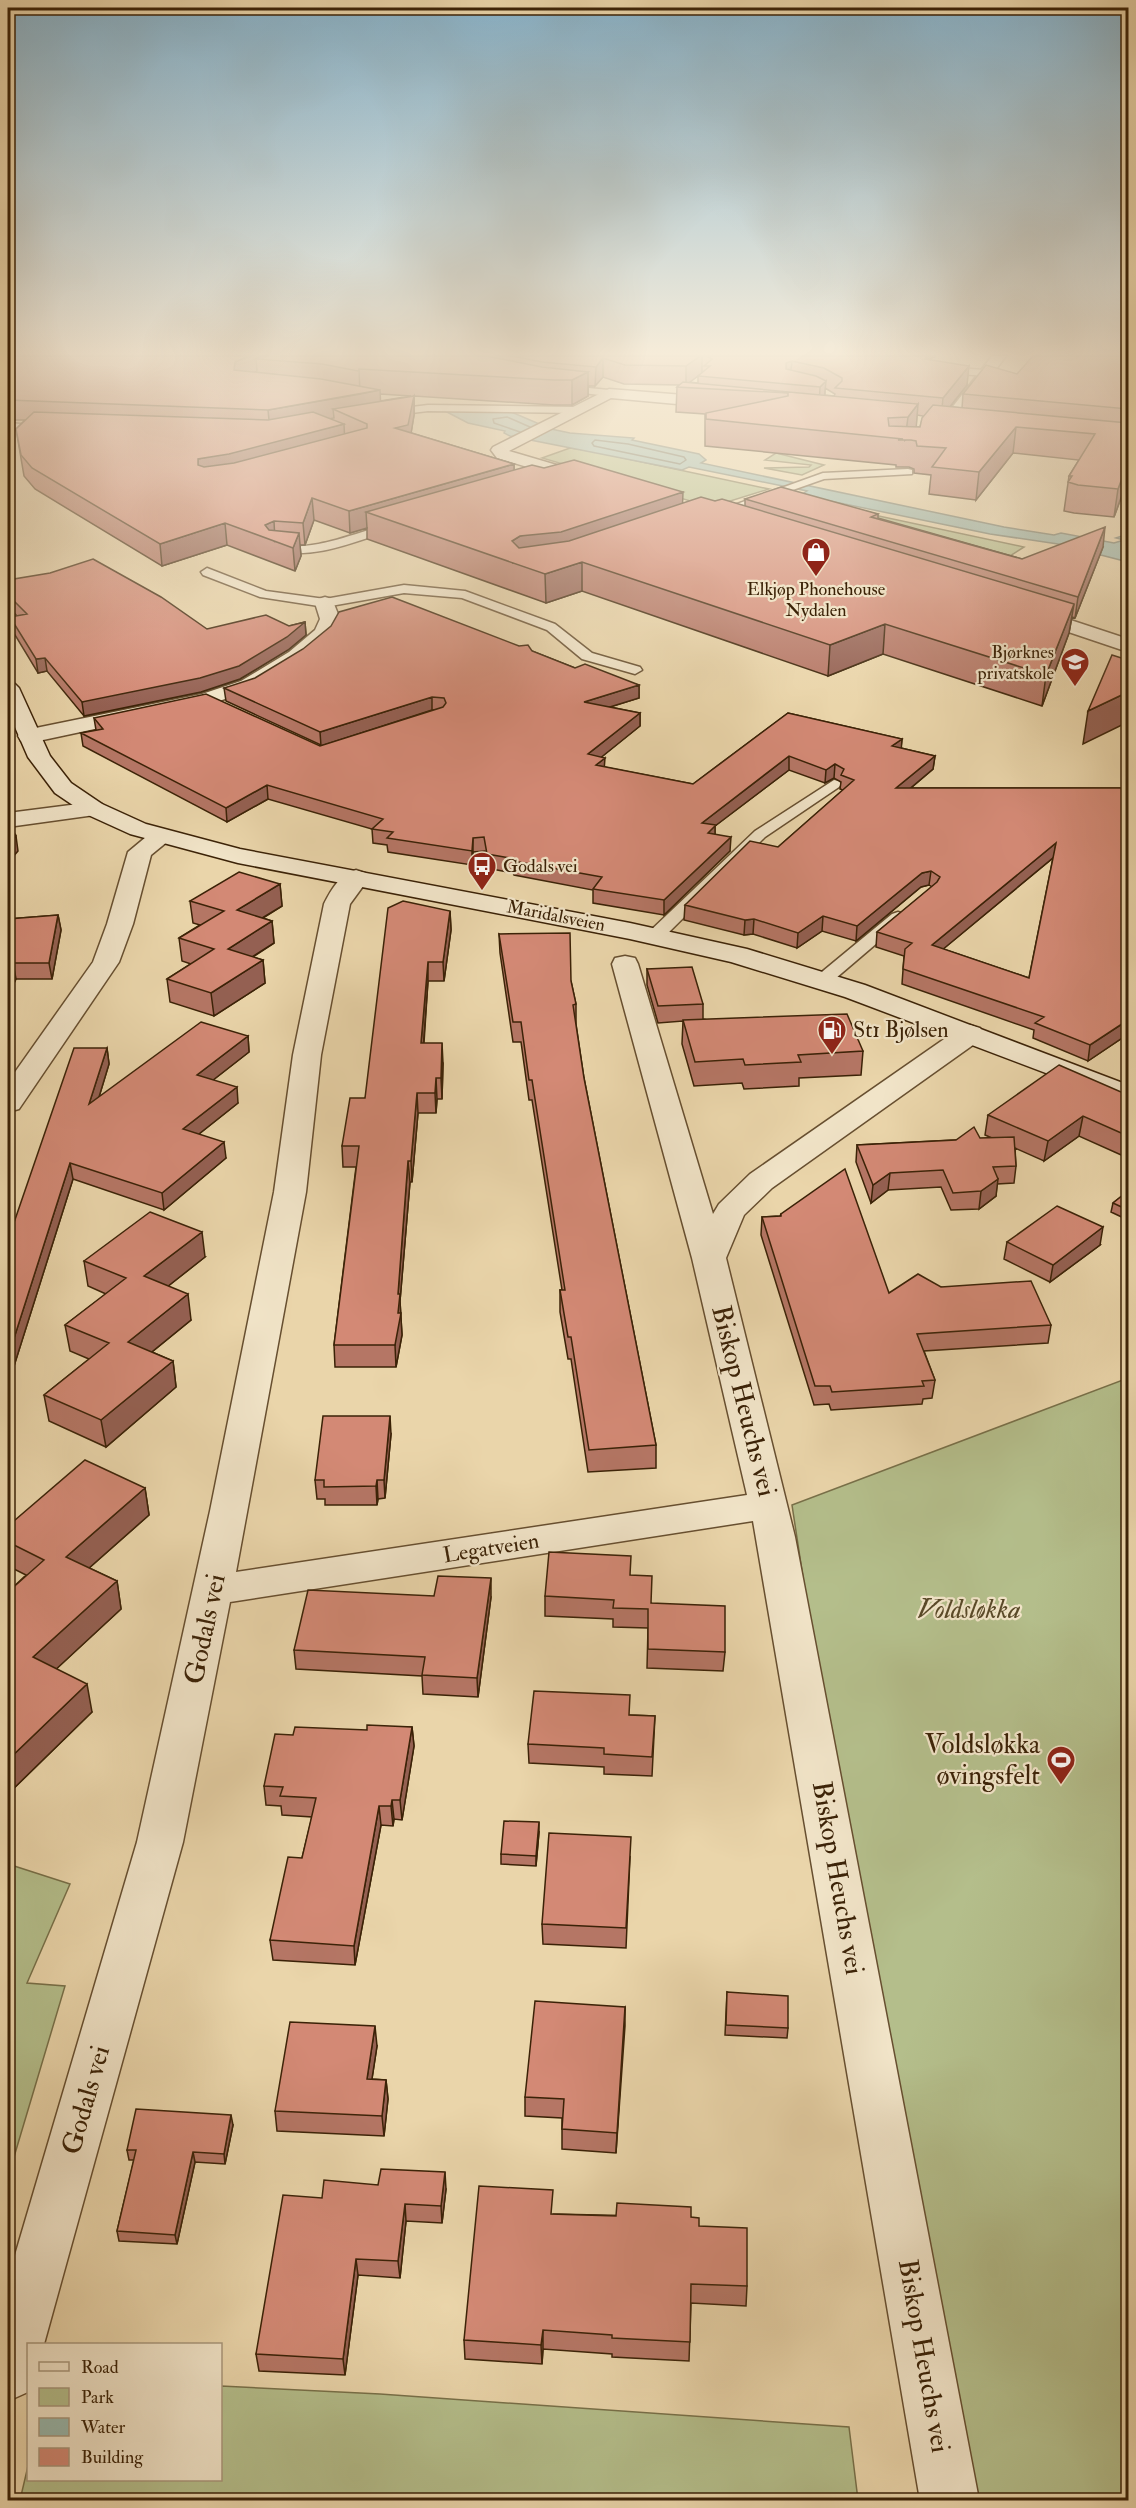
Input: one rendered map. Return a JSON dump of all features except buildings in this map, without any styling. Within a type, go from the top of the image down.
[{"type":"street","points":[[566,473],[608,486]]},
{"type":"street","points":[[704,515],[742,525]]},
{"type":"street","points":[[29,736],[207,699],[248,685],[296,657],[315,641],[328,626],[330,619],[325,603]]},
{"type":"street","points":[[1013,608],[1128,646]]},
{"type":"street","name":"Maridalsveien","points":[[8,688],[39,757],[63,788],[94,809],[161,837],[238,856],[655,936],[738,955],[823,980],[1126,1093]]},
{"type":"street","points":[[8,820],[94,809]]},
{"type":"street","points":[[12,1091],[106,962],[120,924],[140,852],[161,837]]},
{"type":"street","name":"Godals vei","points":[[8,2373],[160,1842],[213,1590],[290,1192],[307,1055],[337,904],[343,892],[356,878]]},
{"type":"street","name":"Biskop Heuchs vei","points":[[625,964],[709,1258],[769,1505],[950,2500]]},
{"type":"street","points":[[709,1258],[730,1211],[761,1181],[970,1034]]},
{"type":"street","name":"Legatveien","points":[[213,1590],[769,1505]]},
{"type":"lane","points":[[704,515],[823,476],[857,473]]},
{"type":"lane","points":[[542,482],[569,474]]},
{"type":"lane","points":[[275,548],[292,551],[313,550],[405,523]]},
{"type":"lane","points":[[207,572],[246,589],[264,594],[325,603],[404,589],[465,595],[551,627],[587,656],[635,670]]},
{"type":"lane","points":[[207,699],[227,709]]},
{"type":"lane","points":[[655,936],[760,834],[834,784]]},
{"type":"lane","points":[[823,980],[911,906]]},
{"type":"green space","points":[[594,473],[694,473],[769,489],[711,507]]},
{"type":"green space","points":[[818,503],[1024,547],[999,563]]},
{"type":"green space","name":"Voldsløkka","points":[[1128,1378],[1128,2500],[943,2500],[792,1505]]},
{"type":"green space","points":[[8,1864],[70,1884],[27,1983],[65,1986],[8,2177]]},
{"type":"green space","points":[[222,2386],[380,2394],[849,2427],[858,2500],[20,2500],[27,2470],[27,2481],[222,2481]]},
{"type":"water","points":[[719,473],[749,473],[1004,527],[1054,535],[1061,533],[1114,543],[1124,540],[1116,538],[1128,534],[1128,562],[1058,544],[990,534],[801,495],[807,491]]},
{"type":"place","name":"Elkjøp Phonehouse Nydalen","points":[[816,578]]},
{"type":"place","name":"Bjørknes privatskole","points":[[1075,688]]},
{"type":"place","name":"Godals vei","points":[[482,892]]},
{"type":"place","name":"St1 Bjølsen","points":[[832,1056]]},
{"type":"place","name":"Voldsløkka øvingsfelt","points":[[1061,1786]]}]
